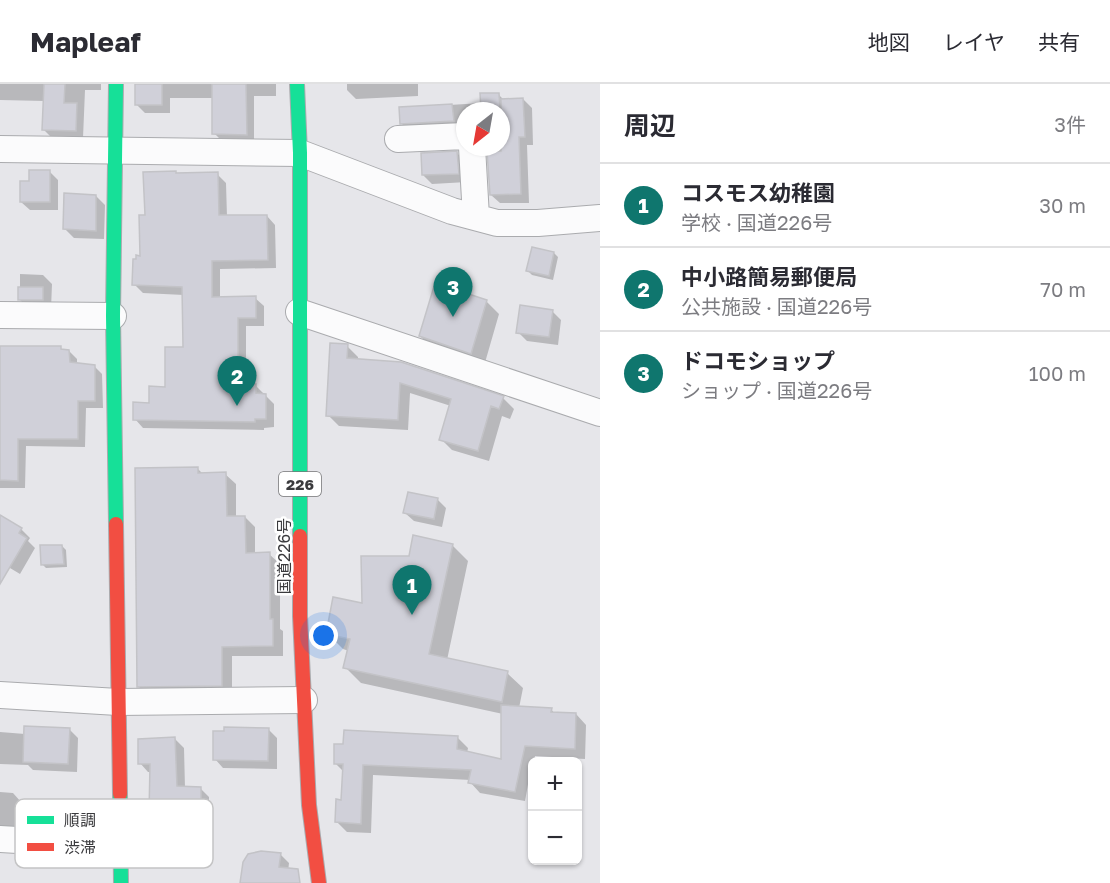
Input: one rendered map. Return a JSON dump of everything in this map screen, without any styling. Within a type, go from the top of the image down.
[{"type":"main road","points":[[116,84],[113,316],[119,799]]},
{"type":"main road","name":"国道226号","points":[[297,84],[300,153],[300,616],[309,805],[319,883]]},
{"type":"main road","points":[[120,868],[121,883]]},
{"type":"street","points":[[398,139],[456,136]]},
{"type":"street","points":[[0,149],[300,153],[452,212],[497,223],[538,223],[600,218]]},
{"type":"street","points":[[473,156],[476,218]]},
{"type":"street","points":[[299,312],[600,413]]},
{"type":"street","points":[[0,315],[113,316]]},
{"type":"street","points":[[0,694],[118,702],[304,700]]},
{"type":"street","points":[[0,839],[15,840]]},
{"type":"building","points":[[44,84],[65,84],[64,103],[77,103],[76,131],[42,130]]},
{"type":"building","points":[[135,84],[162,84],[162,105],[135,105]]},
{"type":"building","points":[[212,84],[246,84],[247,135],[212,134]]},
{"type":"building","points":[[480,93],[499,93],[500,102],[480,102]]},
{"type":"building","points":[[523,98],[525,137],[519,137],[521,194],[490,195],[487,156],[510,156],[510,102],[501,102],[501,99]]},
{"type":"building","points":[[452,104],[454,121],[400,124],[399,107]]},
{"type":"building","points":[[456,151],[459,174],[422,175],[421,153]]},
{"type":"building","points":[[29,170],[50,170],[50,202],[20,202],[20,181],[29,181]]},
{"type":"building","points":[[176,171],[176,173],[218,172],[219,215],[267,215],[268,260],[212,261],[212,297],[256,296],[256,318],[238,318],[238,384],[256,384],[256,393],[266,394],[266,419],[255,419],[255,422],[133,420],[133,402],[149,403],[149,386],[165,387],[165,347],[183,347],[182,287],[132,285],[133,259],[136,259],[136,255],[140,256],[139,215],[145,215],[143,172]]},
{"type":"building","points":[[64,193],[96,195],[96,231],[63,229]]},
{"type":"building","points":[[532,247],[554,252],[549,276],[526,271]]},
{"type":"building","points":[[435,283],[487,300],[471,354],[419,336]]},
{"type":"building","points":[[18,287],[43,287],[43,300],[18,300]]},
{"type":"building","points":[[520,305],[553,310],[549,337],[516,333]]},
{"type":"building","points":[[330,343],[348,344],[347,358],[401,362],[504,396],[499,409],[491,406],[478,451],[439,440],[451,399],[400,383],[398,420],[326,416]]},
{"type":"building","points":[[0,346],[61,346],[61,349],[69,350],[70,362],[95,365],[95,401],[78,401],[78,439],[18,439],[18,481],[0,480]]},
{"type":"building","points":[[198,467],[198,473],[226,472],[227,516],[245,516],[246,553],[270,552],[270,619],[273,619],[273,646],[222,647],[222,686],[137,687],[135,468]]},
{"type":"building","points":[[408,492],[438,498],[434,519],[403,513]]},
{"type":"building","points":[[0,515],[22,528],[19,533],[27,538],[0,584]]},
{"type":"building","points":[[413,535],[453,544],[429,654],[508,671],[502,702],[343,668],[350,639],[326,634],[333,597],[362,603],[361,556],[409,556]]},
{"type":"building","points":[[40,545],[62,545],[64,564],[41,565]]},
{"type":"building","points":[[501,705],[552,708],[551,712],[576,713],[575,749],[525,746],[515,792],[468,783],[471,770],[363,765],[361,824],[335,822],[336,799],[341,800],[343,764],[334,764],[334,744],[343,744],[344,730],[458,736],[457,749],[501,759]]},
{"type":"building","points":[[24,726],[70,728],[68,764],[23,762]]},
{"type":"building","points":[[224,727],[269,728],[268,761],[213,760],[213,731],[224,731]]},
{"type":"building","points":[[175,737],[177,786],[201,787],[201,799],[149,799],[150,764],[138,764],[138,739]]},
{"type":"building","points":[[261,851],[281,853],[279,867],[298,869],[300,883],[240,883],[243,862],[248,854]]},
{"type":"traffic: fast","points":[[116,84],[113,316],[116,524]]},
{"type":"traffic: fast","points":[[297,84],[300,153],[300,536]]},
{"type":"traffic: fast","points":[[120,794],[120,799]]},
{"type":"traffic: fast","points":[[121,868],[121,883]]},
{"type":"traffic: jam","points":[[116,524],[120,794]]},
{"type":"traffic: jam","points":[[300,536],[300,616],[309,805],[319,883]]},
{"type":"place","name":"ドコモショップ","points":[[453,317]]},
{"type":"place","name":"中小路簡易郵便局","points":[[237,406]]},
{"type":"place","name":"コスモス幼稚園","points":[[412,615]]}]
